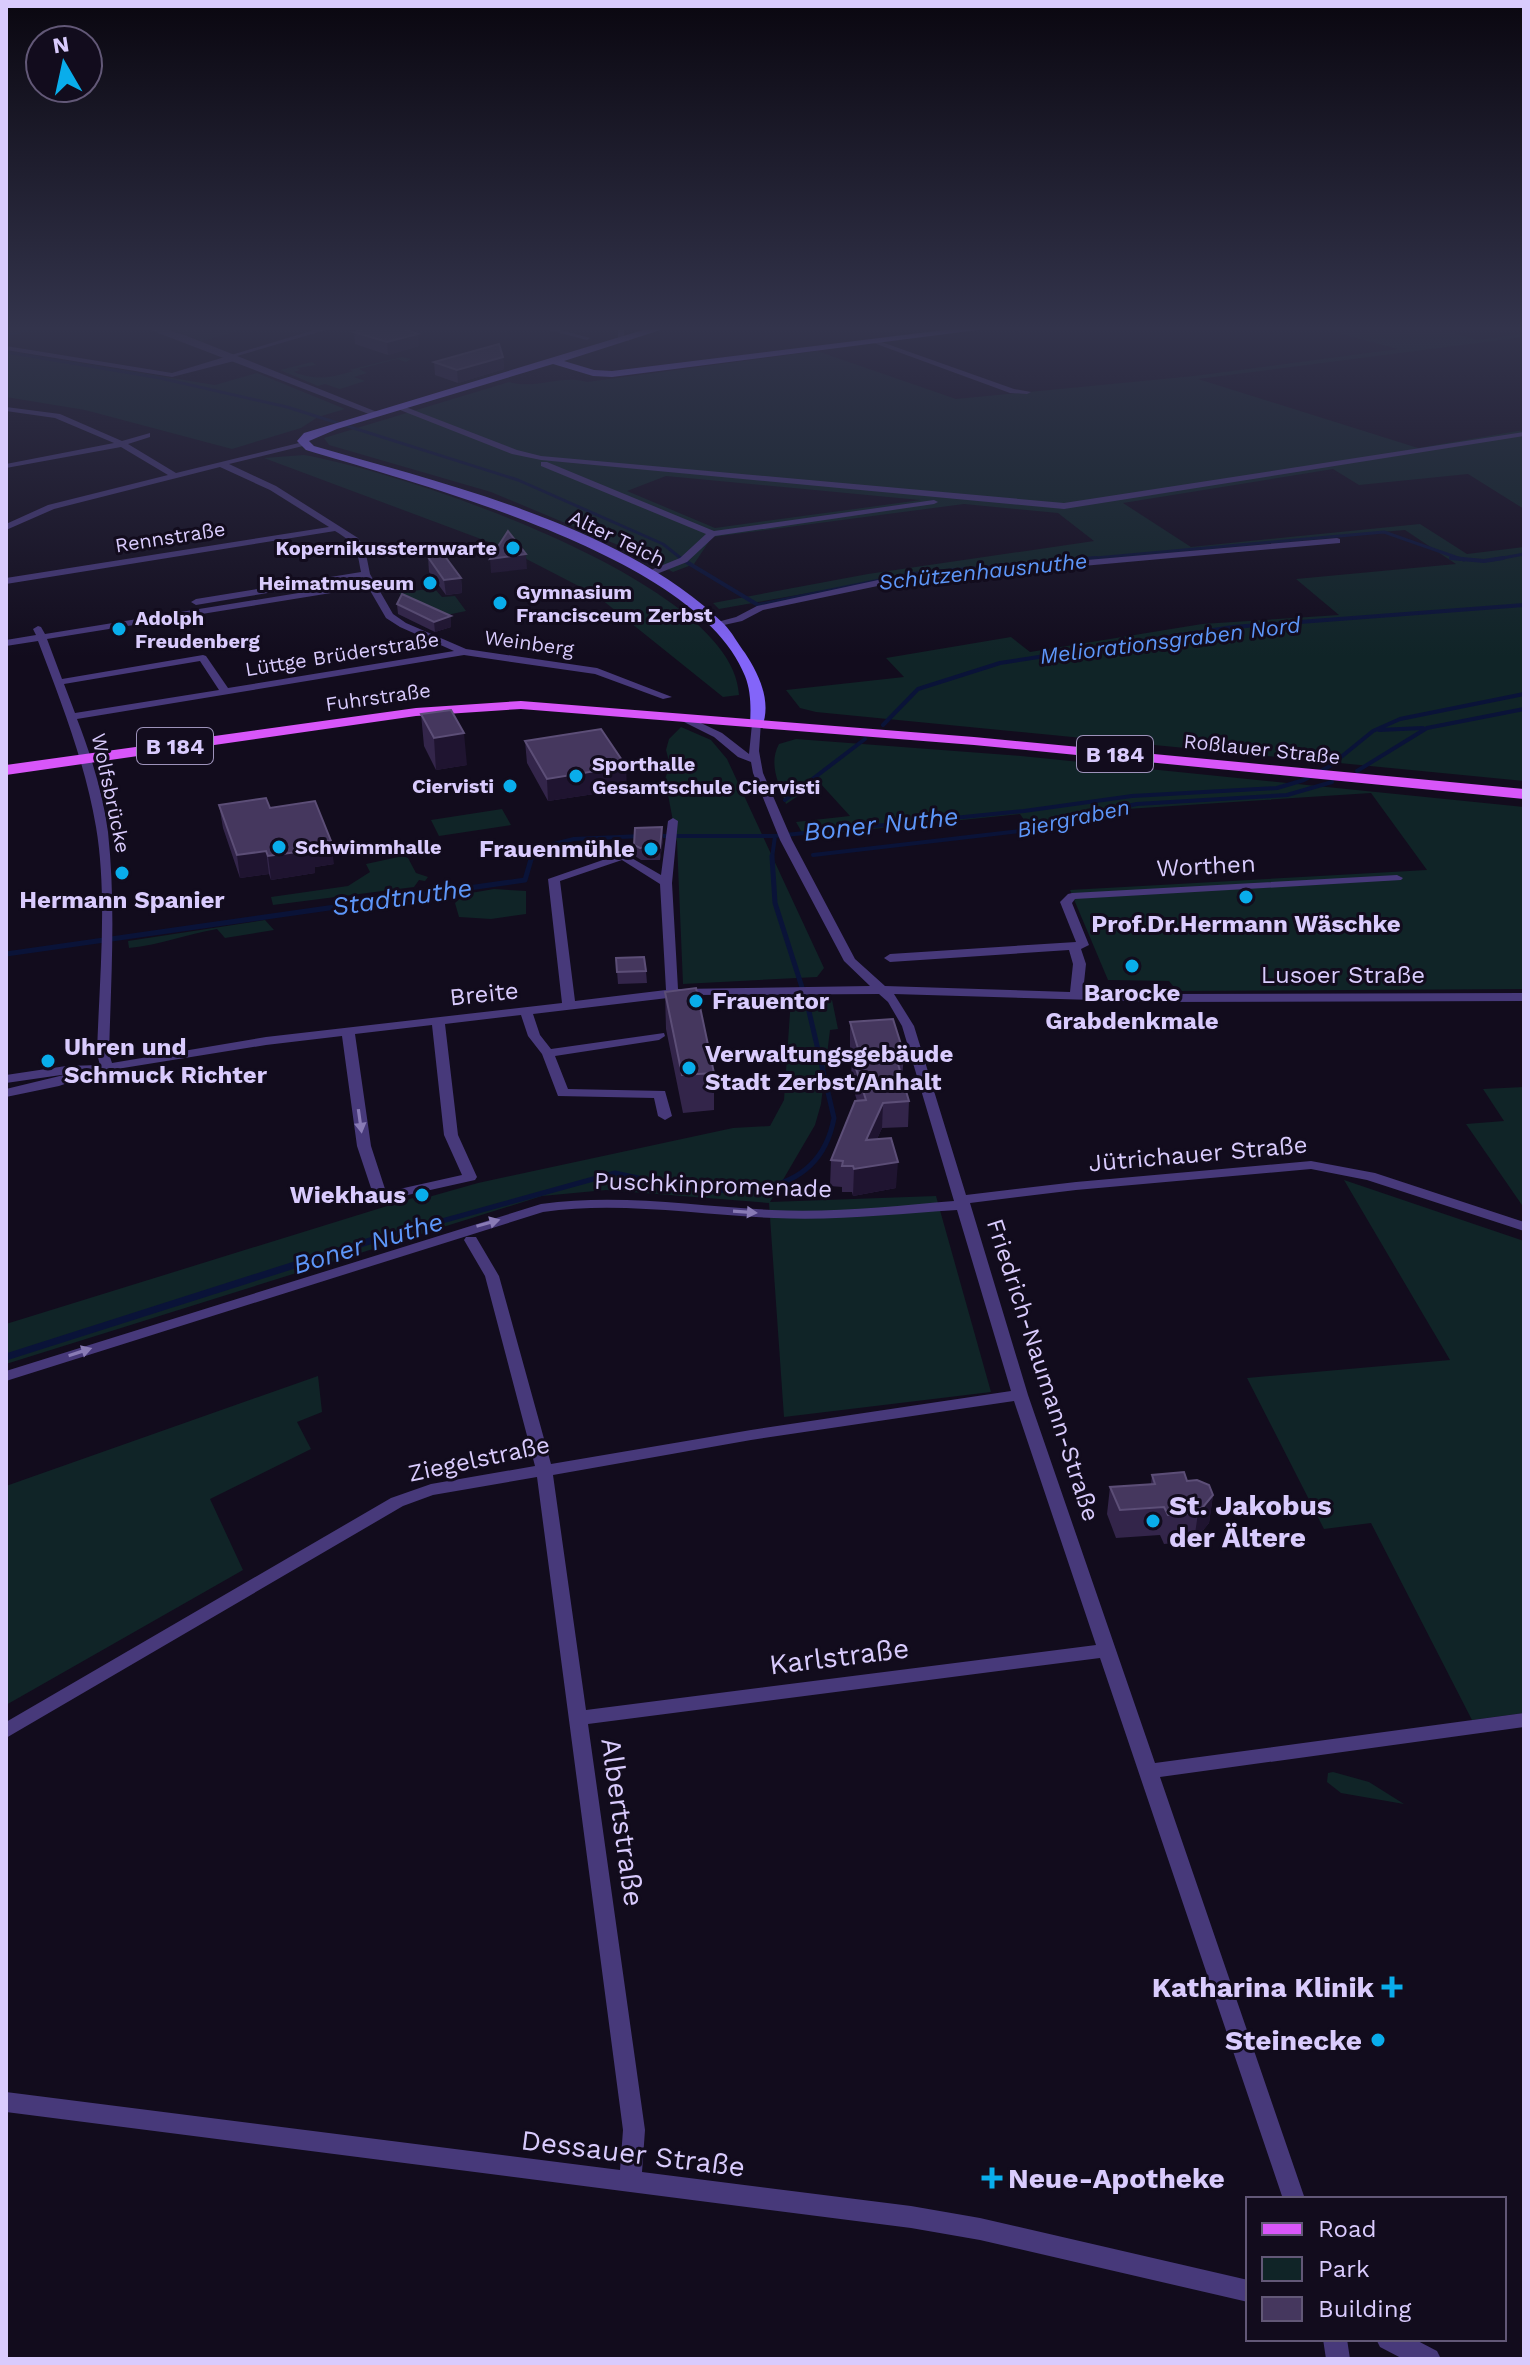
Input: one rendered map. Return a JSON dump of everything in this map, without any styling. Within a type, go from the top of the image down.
[{"type":"main road","points":[[304,443],[307,436]]},
{"type":"main road","name":"Alter Teich","points":[[304,443],[310,448],[476,497],[598,548],[649,574],[688,600],[715,624],[742,655],[758,698],[757,724]]},
{"type":"main road","name":"Fuhrstraße","points":[[6,770],[457,707],[542,706],[757,724]]},
{"type":"main road","name":"Roßlauer Straße","points":[[757,724],[946,738],[1524,794]]},
{"type":"street","points":[[104,436],[175,476]]},
{"type":"street","points":[[6,466],[122,444],[143,436]]},
{"type":"street","points":[[475,436],[515,452],[541,458],[1038,506],[1077,505],[1509,436]]},
{"type":"street","points":[[6,528],[175,476],[304,443]]},
{"type":"street","points":[[541,458],[540,463],[713,534]]},
{"type":"street","points":[[221,464],[273,488],[339,528]]},
{"type":"street","points":[[649,574],[690,556],[704,538],[713,534],[933,502],[945,497]]},
{"type":"street","name":"Weinberg","points":[[339,528],[359,545],[368,579],[389,616],[403,625],[464,652],[597,671],[667,697]]},
{"type":"street","name":"Rennstraße","points":[[6,581],[339,528]]},
{"type":"street","points":[[715,624],[739,619],[760,608],[892,580],[1337,541]]},
{"type":"street","points":[[6,643],[40,633],[368,579]]},
{"type":"street","points":[[6,634],[40,633]]},
{"type":"street","name":"Wolfsbrücke","points":[[40,633],[86,759],[102,829],[107,933],[103,1054],[107,1067]]},
{"type":"street","name":"Lüttge Brüderstraße","points":[[72,717],[464,652]]},
{"type":"street","name":"Lüttge Brüderstraße","points":[[59,682],[203,658],[225,692]]},
{"type":"street","points":[[684,718],[718,735],[742,755],[755,760]]},
{"type":"street","name":"Alter Teich","points":[[757,724],[755,760],[786,840],[850,961],[882,990]]},
{"type":"street","points":[[672,831],[666,883],[672,992]]},
{"type":"street","points":[[569,1007],[554,879],[623,856],[666,883]]},
{"type":"street","name":"Worthen","points":[[1078,946],[1066,902],[1072,896],[1397,878]]},
{"type":"street","points":[[890,958],[1078,946],[1081,966],[1076,996]]},
{"type":"street","name":"Breite","points":[[6,1093],[107,1067],[672,992],[816,989],[1076,996]]},
{"type":"street","name":"Friedrich-Naumann-Straße","points":[[882,990],[899,1007],[907,1021],[1020,1395],[1293,2197]]},
{"type":"street","name":"Lusoer Straße","points":[[1076,996],[1524,997]]},
{"type":"street","points":[[526,1012],[534,1036],[548,1053],[563,1093],[660,1094],[665,1116]]},
{"type":"street","points":[[348,1037],[364,1146],[381,1197],[470,1177],[451,1135],[438,1021]]},
{"type":"street","points":[[548,1053],[659,1036]]},
{"type":"street","name":"Breite","points":[[6,1079],[66,1070],[92,1070]]},
{"type":"street","name":"Jütrichauer Straße","points":[[963,1202],[1107,1183],[1311,1165],[1370,1176],[1524,1227]]},
{"type":"street","name":"Puschkinpromenade","points":[[6,1376],[541,1208],[625,1200],[791,1214],[963,1202]]},
{"type":"street","name":"Albertstraße","points":[[471,1240],[492,1276],[544,1469],[634,2130],[630,2183]]},
{"type":"street","name":"Ziegelstraße","points":[[6,1731],[397,1502],[431,1490],[544,1469],[1020,1395]]},
{"type":"street","name":"Karlstraße","points":[[579,1718],[1107,1650]]},
{"type":"street","points":[[1150,1771],[1524,1720]]},
{"type":"street","name":"Dessauer Straße","points":[[6,2102],[980,2229],[1246,2291]]},
{"type":"street","points":[[1392,2341],[1429,2359]]},
{"type":"green space","points":[[184,436],[274,436],[232,449]]},
{"type":"green space","points":[[1381,436],[1418,448],[1487,436],[1524,436],[1524,509],[1468,474],[1359,485],[1333,469],[1123,503],[1191,547],[1420,524],[1467,554],[1524,547],[1524,781],[816,712],[800,708],[786,690],[904,677],[886,658],[1011,637],[1030,652],[1202,624],[1339,615],[1296,579],[1456,564],[1405,530],[927,572],[719,609],[713,603],[868,574],[1094,541],[1058,513],[964,504],[712,537],[694,564],[673,572],[637,553],[491,492],[329,445],[324,438]],"holes":[[[666,476],[921,500],[715,528],[627,491]]]},
{"type":"green space","points":[[304,455],[411,483],[482,508],[556,538],[625,573],[683,612],[723,653],[739,695],[723,697],[596,595],[505,548],[264,458]]},
{"type":"green space","points":[[434,588],[442,597],[455,596],[466,611],[420,617],[399,593]]},
{"type":"green space","points":[[681,727],[711,740],[727,759],[824,968],[817,977],[683,984],[677,842],[665,779],[670,765],[666,750],[669,739]]},
{"type":"green space","points":[[796,739],[1021,756],[1524,807],[1524,989],[1177,991],[1169,981],[1108,980],[1070,890],[1427,870],[1371,793],[1096,811],[1029,827],[1020,814],[804,836],[796,822],[850,816],[819,782],[786,804],[774,759],[779,744]]},
{"type":"green space","points":[[502,809],[511,825],[439,836],[431,820]]},
{"type":"green space","points":[[403,856],[408,858],[416,873],[428,877],[425,881],[419,880],[414,887],[273,905],[271,897],[348,886],[370,872],[366,864]]},
{"type":"green space","points":[[494,889],[526,891],[526,914],[491,919],[459,917],[455,903],[465,894]]},
{"type":"green space","points":[[265,920],[274,930],[225,938],[217,929],[129,948],[128,941]]},
{"type":"green space","points":[[791,998],[832,1000],[838,1029],[830,1030],[821,1104],[815,1125],[770,1202],[936,1196],[991,1392],[784,1417],[769,1203],[606,1190],[542,1196],[6,1364],[6,1324],[413,1198],[418,1200],[478,1183],[733,1128],[770,1126],[784,1100]]},
{"type":"green space","points":[[1524,1087],[1524,1208],[1466,1124],[1504,1121],[1483,1089]]},
{"type":"green space","points":[[1344,1180],[1524,1241],[1524,1713],[1472,1720],[1371,1523],[1324,1529],[1247,1378],[1450,1360]]},
{"type":"green space","points":[[318,1376],[322,1412],[297,1422],[311,1449],[210,1499],[243,1570],[6,1705],[6,1486]]},
{"type":"green space","points":[[1328,1773],[1369,1782],[1404,1804],[1341,1793],[1327,1782]]},
{"type":"building","points":[[508,531],[526,554],[490,559]]},
{"type":"building","points":[[444,555],[461,578],[444,580],[428,557]]},
{"type":"building","points":[[402,594],[451,616],[434,622],[397,604]]},
{"type":"building","points":[[451,710],[464,733],[434,738],[421,714]]},
{"type":"building","points":[[601,729],[626,766],[547,779],[525,741]]},
{"type":"building","points":[[266,798],[270,808],[315,801],[331,841],[310,844],[312,850],[268,856],[266,851],[237,855],[219,805]]},
{"type":"building","points":[[662,827],[660,848],[634,845],[635,828]]},
{"type":"building","points":[[644,957],[646,971],[617,972],[616,958]]},
{"type":"building","points":[[696,988],[714,1073],[682,1075],[665,992]]},
{"type":"building","points":[[893,1019],[904,1054],[895,1054],[909,1101],[883,1103],[866,1140],[891,1138],[898,1162],[854,1169],[853,1166],[842,1166],[843,1161],[831,1160],[855,1101],[866,1100],[852,1056],[860,1055],[850,1022]]},
{"type":"building","points":[[1184,1472],[1187,1481],[1197,1480],[1209,1485],[1213,1495],[1198,1513],[1168,1515],[1164,1507],[1120,1510],[1110,1487],[1155,1484],[1152,1475]]},
{"type":"waterway","name":"Schützenhausnuthe","points":[[380,436],[518,480],[663,544],[682,559]]},
{"type":"waterway","name":"Schützenhausnuthe","points":[[1074,560],[1384,532],[1461,559]]},
{"type":"waterway","name":"Schützenhausnuthe","points":[[1501,558],[1524,554]]},
{"type":"waterway","name":"Schützenhausnuthe","points":[[682,559],[758,605],[912,574],[1096,558]]},
{"type":"waterway","name":"Schützenhausnuthe","points":[[1451,558],[1461,559]]},
{"type":"waterway","name":"Schützenhausnuthe","points":[[1461,559],[1484,561],[1501,558]]},
{"type":"waterway","name":"Schützenhausnuthe","points":[[1492,560],[1501,558]]},
{"type":"waterway","name":"Meliorationsgraben Nord","points":[[883,725],[918,689],[1000,663],[1233,627],[1524,605]]},
{"type":"waterway","name":"Boner Nuthe","points":[[775,836],[1024,811],[1132,796],[1277,788],[1304,780],[1330,766],[1373,731],[1400,719],[1524,694]]},
{"type":"waterway","name":"Biergraben","points":[[1357,771],[1427,728],[1524,709]]},
{"type":"waterway","points":[[1379,730],[1423,728]]},
{"type":"waterway","name":"Meliorationsgraben Nord","points":[[785,800],[865,739]]},
{"type":"waterway","name":"Biergraben","points":[[813,855],[1021,831],[1060,819],[1137,804],[1287,795],[1332,782]]},
{"type":"waterway","name":"Stadtnuthe","points":[[531,858],[534,849],[574,839],[642,836]]},
{"type":"waterway","name":"Stadtnuthe","points":[[657,836],[775,836]]},
{"type":"waterway","name":"Boner Nuthe","points":[[772,857],[775,836]]},
{"type":"waterway","name":"Stadtnuthe","points":[[6,954],[525,880],[532,856]]},
{"type":"waterway","name":"Boner Nuthe","points":[[370,1241],[615,1173],[677,1186],[745,1190],[776,1185],[802,1172],[822,1151],[834,1118],[807,1003],[775,903],[772,857]]},
{"type":"waterway","name":"Boner Nuthe","points":[[6,1357],[376,1239]]},
{"type":"place","name":"Kopernikussternwarte","points":[[513,548]]},
{"type":"place","name":"Heimatmuseum","points":[[430,583]]},
{"type":"place","name":"Gymnasium Francisceum Zerbst","points":[[500,603]]},
{"type":"place","name":"Adolph Freudenberg","points":[[119,629]]},
{"type":"place","name":"Sporthalle Gesamtschule Ciervisti","points":[[576,776]]},
{"type":"place","name":"Ciervisti","points":[[510,786]]},
{"type":"place","name":"Schwimmhalle","points":[[279,847]]},
{"type":"place","name":"Frauenmühle","points":[[651,849]]},
{"type":"place","name":"Hermann Spanier","points":[[122,873]]},
{"type":"place","name":"Prof.Dr.Hermann Wäschke","points":[[1246,897]]},
{"type":"place","name":"Barocke Grabdenkmale","points":[[1132,966]]},
{"type":"place","name":"Frauentor","points":[[696,1001]]},
{"type":"place","name":"Uhren und Schmuck Richter","points":[[48,1061]]},
{"type":"place","name":"Verwaltungsgebäude Stadt Zerbst/Anhalt","points":[[689,1068]]},
{"type":"place","name":"Wiekhaus","points":[[422,1195]]},
{"type":"place","name":"St. Jakobus der Ältere","points":[[1153,1521]]},
{"type":"place","name":"Katharina Klinik","points":[[1392,1987]]},
{"type":"place","name":"Steinecke","points":[[1378,2040]]},
{"type":"place","name":"Neue-Apotheke","points":[[992,2178]]}]
